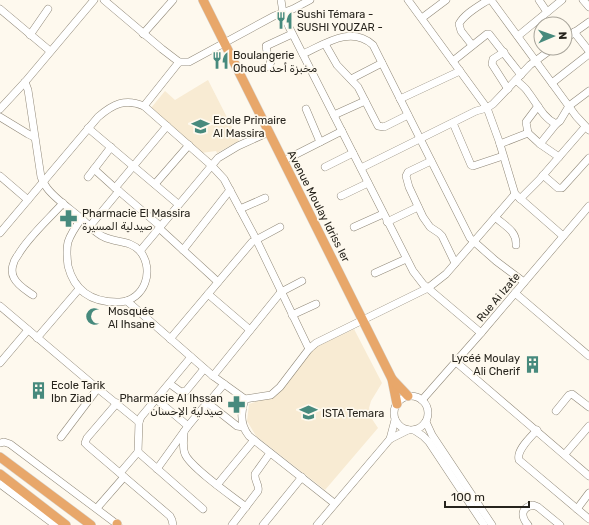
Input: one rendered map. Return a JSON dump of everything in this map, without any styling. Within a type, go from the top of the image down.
[{"type":"main road","name":"Avenue Moulay Idriss Ier","points":[[203,0],[392,379]]},
{"type":"main road","points":[[392,379],[408,396]]},
{"type":"main road","points":[[392,379],[397,404]]},
{"type":"main road","points":[[0,457],[90,525]]},
{"type":"main road","points":[[0,474],[66,525]]},
{"type":"street","points":[[0,109],[25,82],[94,0]]},
{"type":"street","points":[[104,0],[143,34],[179,62],[189,62],[274,16],[293,9],[310,0]]},
{"type":"street","points":[[143,34],[173,0]]},
{"type":"street","points":[[281,0],[283,13],[292,34],[406,259],[418,278],[428,288],[482,333]]},
{"type":"street","points":[[408,0],[486,108],[518,196],[563,236]]},
{"type":"street","points":[[422,18],[446,0]]},
{"type":"street","points":[[472,45],[461,31],[459,24],[460,21],[488,0]]},
{"type":"street","points":[[127,301],[204,369],[245,399],[271,395],[274,393],[309,349],[316,343],[428,288],[443,278],[495,217],[543,176],[559,157],[588,129],[569,106],[491,0]]},
{"type":"street","points":[[539,0],[548,12]]},
{"type":"street","points":[[518,36],[562,0]]},
{"type":"street","points":[[583,0],[589,7]]},
{"type":"street","points":[[30,34],[48,9]]},
{"type":"street","points":[[0,10],[50,51]]},
{"type":"street","points":[[589,22],[574,32],[589,51]]},
{"type":"street","points":[[262,69],[269,66],[271,62],[266,46],[292,34]]},
{"type":"street","points":[[453,61],[472,45],[489,34],[504,52],[538,106],[552,122],[556,124]]},
{"type":"street","points":[[303,54],[342,36],[355,36],[364,39],[373,45],[467,233],[474,242],[524,282]]},
{"type":"street","points":[[325,44],[337,65],[358,87],[375,122],[379,127],[384,127],[408,115]]},
{"type":"street","points":[[504,52],[493,59],[492,64],[508,89]]},
{"type":"street","points":[[552,82],[589,54]]},
{"type":"street","points":[[361,168],[453,122],[494,104],[536,60],[542,56]]},
{"type":"street","points":[[144,106],[179,62]]},
{"type":"street","points":[[351,79],[382,63]]},
{"type":"street","points":[[400,99],[460,71]]},
{"type":"street","points":[[25,82],[29,95],[34,137],[43,182],[47,189],[82,218],[90,226],[105,238],[130,243],[140,251],[146,263],[148,272],[144,287],[127,301],[110,302],[84,293],[79,289],[70,273],[66,252],[71,236],[82,218]]},
{"type":"street","points":[[540,144],[560,121],[569,106],[589,91]]},
{"type":"street","points":[[334,115],[365,101]]},
{"type":"street","points":[[0,233],[98,117],[114,104],[132,102],[144,106],[211,165],[224,179],[256,239],[309,349]]},
{"type":"street","points":[[538,106],[526,122],[528,133],[540,144],[559,157]]},
{"type":"street","points":[[306,109],[320,142]]},
{"type":"street","points":[[0,117],[34,137]]},
{"type":"street","points":[[453,122],[471,165],[475,166],[503,156]]},
{"type":"street","points":[[90,226],[133,166],[167,126]]},
{"type":"street","points":[[88,128],[178,204]]},
{"type":"street","points":[[284,161],[342,131]]},
{"type":"street","points":[[140,251],[218,158],[238,146],[269,132]]},
{"type":"street","points":[[500,144],[528,133]]},
{"type":"street","points":[[155,184],[189,145]]},
{"type":"street","points":[[88,177],[111,147]]},
{"type":"street","points":[[325,167],[353,153]]},
{"type":"street","points":[[543,176],[558,188],[562,188],[589,158]]},
{"type":"street","points":[[431,161],[406,174],[409,187],[428,225],[442,236],[455,263]]},
{"type":"street","points":[[94,169],[218,282]]},
{"type":"street","points":[[0,176],[28,200]]},
{"type":"street","points":[[341,196],[368,183]]},
{"type":"street","points":[[183,250],[230,190]]},
{"type":"street","points":[[240,209],[266,198]]},
{"type":"street","points":[[33,295],[19,285],[14,279],[12,270],[13,266],[18,255],[63,203]]},
{"type":"street","name":"Rue Ai Izate","points":[[422,400],[482,333],[589,206]]},
{"type":"street","points":[[387,222],[418,207]]},
{"type":"street","points":[[354,227],[383,214]]},
{"type":"street","points":[[495,217],[515,233],[517,239],[516,245]]},
{"type":"street","points":[[170,339],[238,257],[256,239],[280,226]]},
{"type":"street","points":[[375,274],[406,259]]},
{"type":"street","points":[[213,376],[281,292],[302,281]]},
{"type":"street","points":[[37,338],[79,289]]},
{"type":"street","points":[[515,293],[589,356]]},
{"type":"street","points":[[208,294],[250,330]]},
{"type":"street","points":[[292,315],[316,304]]},
{"type":"street","points":[[0,306],[139,422]]},
{"type":"street","points":[[0,363],[28,330]]},
{"type":"street","points":[[96,508],[138,452],[139,422],[142,416],[191,357]]},
{"type":"street","points":[[456,362],[589,476]]},
{"type":"street","points":[[170,384],[181,392],[186,391],[204,369]]},
{"type":"street","points":[[157,469],[186,429],[224,384]]},
{"type":"street","points":[[61,437],[98,388]]},
{"type":"street","points":[[556,411],[568,396],[572,394],[589,407]]},
{"type":"street","points":[[317,525],[334,503],[390,439],[411,430],[419,429],[426,422],[428,411],[422,400],[408,396],[403,398],[397,404],[394,409],[395,420],[390,439]]},
{"type":"street","points":[[156,399],[186,429]]},
{"type":"street","points":[[245,399],[242,405],[243,427],[254,440],[334,503]]},
{"type":"street","points":[[117,403],[87,438],[85,443],[170,516],[173,525]]},
{"type":"street","points":[[208,403],[237,426],[243,427]]},
{"type":"street","points":[[395,420],[402,428],[411,430],[423,436],[429,442],[484,525]]},
{"type":"street","points":[[426,422],[432,435],[492,525]]},
{"type":"street","points":[[565,454],[589,426]]},
{"type":"street","points":[[186,429],[183,446],[185,455],[199,469],[246,507]]},
{"type":"street","points":[[537,430],[519,452],[519,460],[589,519]]},
{"type":"street","points":[[217,484],[254,440]]},
{"type":"street","points":[[0,443],[4,442],[10,444],[117,525]]},
{"type":"street","points":[[138,452],[203,509]]},
{"type":"street","points":[[232,525],[259,489],[255,474],[270,453]]},
{"type":"street","points":[[263,525],[302,477]]},
{"type":"street","points":[[0,484],[55,525]]},
{"type":"street","points":[[577,509],[589,493]]},
{"type":"street","points":[[528,525],[523,518],[523,515],[525,510],[533,505],[538,507],[560,525]]},
{"type":"shaded area","name":"Ecole Primaire Al Massira","points":[[208,80],[239,141],[217,153],[216,151],[201,153],[152,112],[154,110],[151,108],[165,91],[175,100]]},
{"type":"shaded area","name":"ISTA Temara","points":[[354,329],[382,383],[371,401],[369,408],[372,419],[378,428],[325,490],[256,436],[247,421],[249,404],[276,395],[313,348]]},
{"type":"place","name":"Sushi Témara - SUSHI YOUZAR -","points":[[284,20]]},
{"type":"place","name":"Boulangerie Ohoud مخبزة أحد","points":[[220,61]]},
{"type":"place","name":"Ecole Primaire Al Massira","points":[[200,126]]},
{"type":"place","name":"Pharmacie El Massira صيدلية المسيرة","points":[[69,219]]},
{"type":"place","name":"Mosquée Al Ihsane","points":[[95,317]]},
{"type":"place","name":"Lycéé Moulay Ali Cherif","points":[[533,364]]},
{"type":"place","name":"Ecole Tarik Ibn Ziad","points":[[38,391]]},
{"type":"place","name":"Pharmacie Al Ihssan صيدلية الإحسان","points":[[236,404]]},
{"type":"place","name":"ISTA Temara","points":[[309,413]]}]
